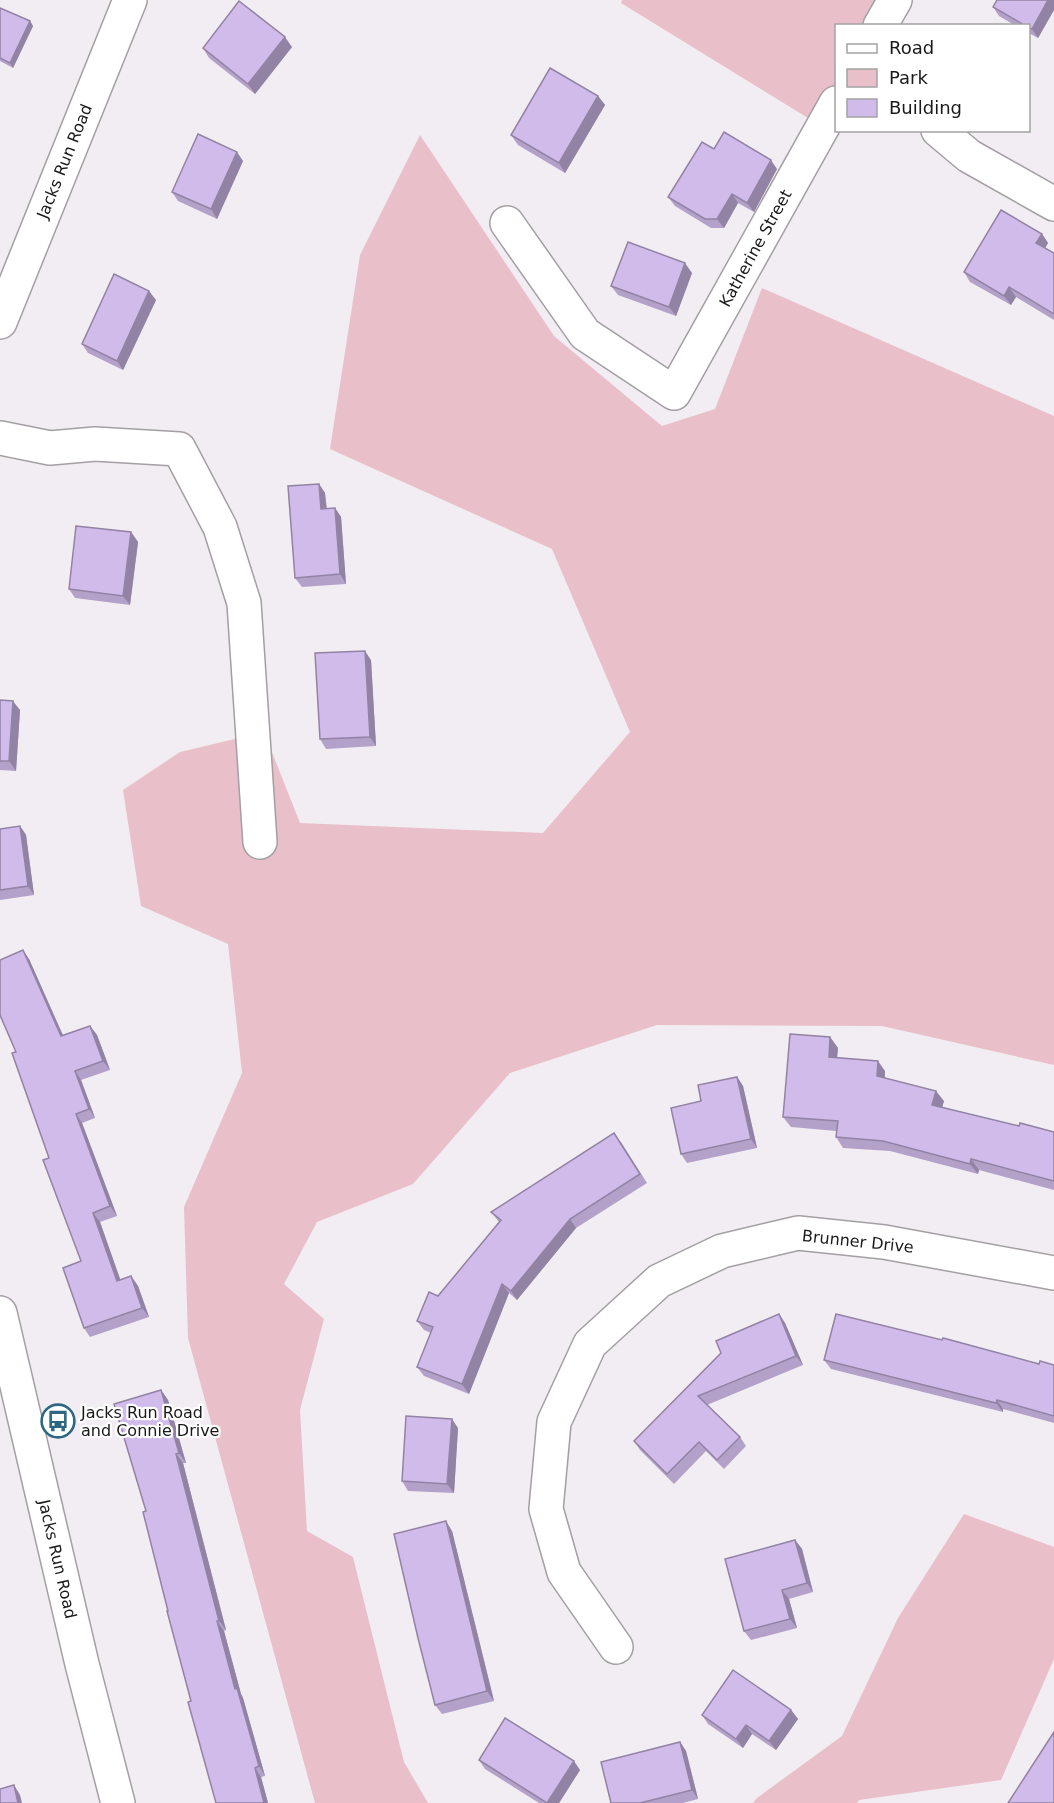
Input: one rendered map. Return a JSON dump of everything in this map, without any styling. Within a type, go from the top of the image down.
[{"type":"street","name":"Jacks Run Road","points":[[0,322],[130,0]]},
{"type":"street","name":"Katherine Street","points":[[507,223],[585,334],[674,393],[835,108]]},
{"type":"street","points":[[940,132],[969,156],[1054,204]]},
{"type":"street","points":[[0,438],[50,448],[95,444],[179,449],[220,527],[244,603],[260,842]]},
{"type":"street","name":"Brunner Drive","points":[[616,1647],[564,1572],[546,1509],[554,1422],[590,1344],[658,1281],[722,1251],[798,1233],[884,1242],[1054,1274]]},
{"type":"street","name":"Jacks Run Road","points":[[0,1313],[6,1370],[40,1479],[82,1664],[118,1803]]},
{"type":"green space","points":[[622,0],[877,0],[867,24],[835,24],[835,120],[829,131],[621,3]]},
{"type":"green space","points":[[420,135],[554,336],[662,426],[715,409],[762,288],[1054,416],[1054,1065],[882,1026],[657,1025],[510,1073],[413,1184],[317,1222],[284,1284],[324,1319],[300,1410],[307,1531],[353,1557],[404,1762],[428,1803],[315,1803],[188,1338],[184,1207],[242,1073],[228,944],[141,906],[123,790],[180,752],[264,732],[300,823],[543,833],[630,732],[552,549],[330,449],[360,255]]},
{"type":"green space","points":[[964,1514],[1054,1547],[1054,1659],[1001,1780],[859,1800],[857,1803],[753,1803],[842,1736],[898,1618]]},
{"type":"building","points":[[997,0],[1048,0],[1032,29],[1030,24],[1023,24],[993,7]]},
{"type":"building","points":[[239,1],[285,37],[248,84],[203,48]]},
{"type":"building","points":[[0,8],[30,21],[10,63],[0,58]]},
{"type":"building","points":[[550,68],[598,96],[559,163],[511,135]]},
{"type":"building","points":[[724,132],[771,160],[747,203],[732,194],[717,219],[705,219],[668,197],[702,142],[714,149]]},
{"type":"building","points":[[198,134],[237,152],[211,209],[172,192]]},
{"type":"building","points":[[1001,210],[1042,234],[1036,243],[1054,253],[1054,314],[1009,287],[1004,296],[964,272]]},
{"type":"building","points":[[628,242],[685,263],[669,307],[611,286]]},
{"type":"building","points":[[114,274],[149,291],[117,361],[82,344]]},
{"type":"building","points":[[319,484],[321,509],[335,508],[340,574],[295,578],[288,486]]},
{"type":"building","points":[[76,526],[131,532],[123,596],[69,589]]},
{"type":"building","points":[[365,651],[370,737],[320,739],[315,653]]},
{"type":"building","points":[[0,700],[13,701],[9,761],[0,761]]},
{"type":"building","points":[[20,826],[28,886],[0,890],[0,829]]},
{"type":"building","points":[[23,950],[61,1036],[90,1026],[103,1061],[75,1071],[89,1109],[76,1114],[110,1206],[93,1213],[117,1281],[131,1276],[142,1308],[84,1328],[63,1268],[81,1261],[43,1160],[49,1158],[12,1053],[16,1052],[0,1015],[0,960]]},
{"type":"building","points":[[790,1034],[830,1037],[829,1057],[878,1061],[877,1076],[936,1091],[932,1105],[1054,1132],[1054,1181],[971,1159],[970,1164],[883,1141],[836,1137],[838,1121],[783,1117]]},
{"type":"building","points":[[737,1077],[751,1139],[681,1154],[671,1108],[701,1101],[698,1085]]},
{"type":"building","points":[[614,1133],[640,1174],[570,1219],[511,1291],[502,1284],[462,1384],[417,1367],[433,1327],[417,1321],[429,1292],[438,1296],[501,1220],[491,1212]]},
{"type":"building","points":[[779,1314],[796,1356],[698,1396],[740,1437],[717,1460],[699,1442],[667,1474],[634,1441],[721,1353],[716,1341]]},
{"type":"building","points":[[836,1314],[942,1340],[943,1338],[1039,1364],[1040,1361],[1054,1365],[1054,1416],[997,1400],[996,1403],[824,1360]]},
{"type":"building","points":[[161,1390],[179,1453],[176,1454],[219,1621],[217,1621],[259,1766],[255,1768],[264,1803],[216,1803],[188,1702],[191,1701],[143,1512],[146,1511],[114,1404]]},
{"type":"building","points":[[406,1416],[452,1419],[447,1484],[402,1481]]},
{"type":"building","points":[[446,1521],[487,1691],[435,1705],[394,1534]]},
{"type":"building","points":[[795,1540],[807,1583],[782,1590],[790,1619],[744,1631],[725,1559]]},
{"type":"building","points":[[733,1670],[791,1710],[769,1741],[746,1725],[736,1739],[702,1715]]},
{"type":"building","points":[[505,1718],[574,1761],[547,1803],[479,1760]]},
{"type":"building","points":[[1054,1732],[1054,1803],[1008,1803]]},
{"type":"building","points":[[680,1742],[692,1790],[640,1803],[611,1803],[601,1762]]},
{"type":"building","points":[[14,1785],[18,1803],[0,1803],[0,1789]]},
{"type":"place","name":"Jacks Run Road and Connie Drive","points":[[58,1421]]}]
